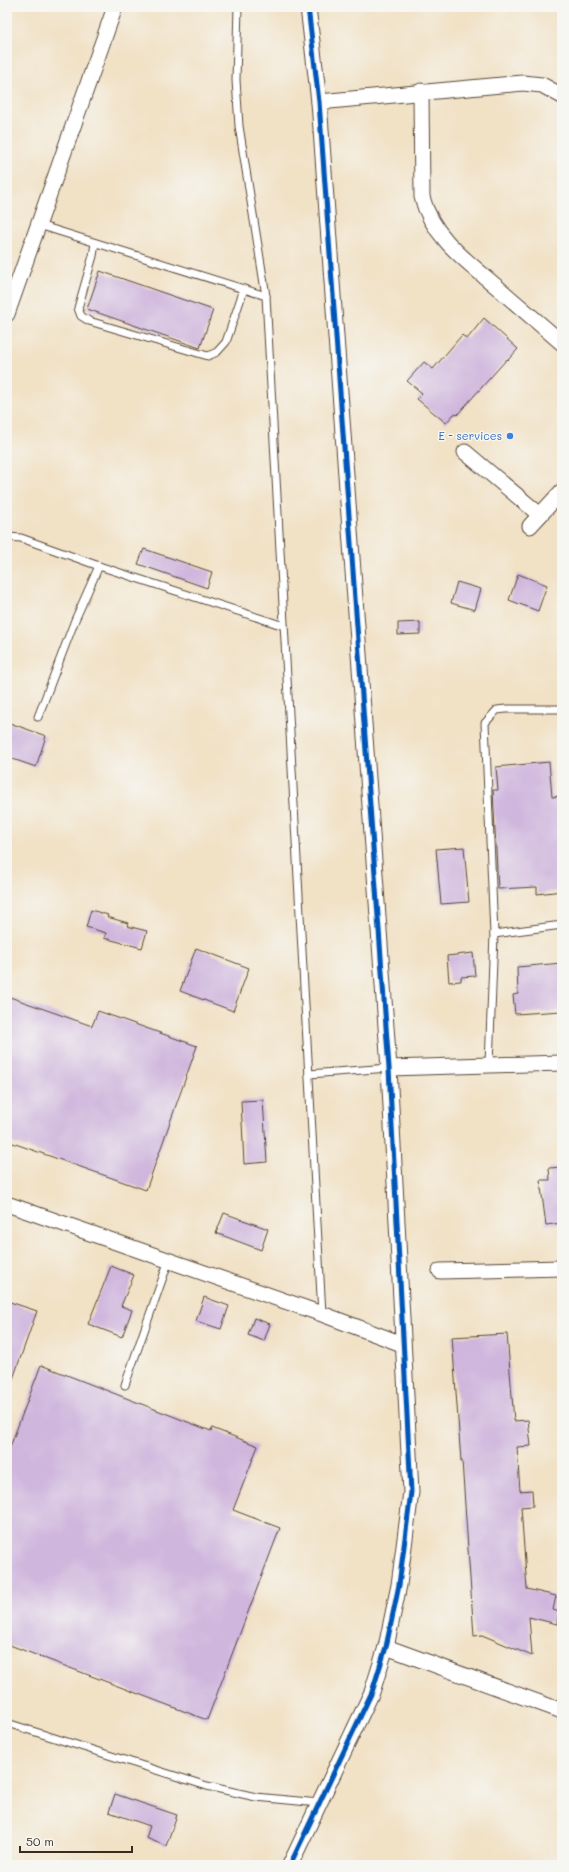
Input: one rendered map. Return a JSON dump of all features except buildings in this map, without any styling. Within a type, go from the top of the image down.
[{"type":"street","points":[[7,314],[115,7]]},
{"type":"street","points":[[290,1865],[372,1692],[386,1647],[399,1585],[411,1492],[408,1412],[402,1344],[389,1068],[319,102],[308,7]]},
{"type":"street","points":[[319,102],[523,83],[542,85],[562,96]]},
{"type":"street","points":[[421,92],[422,197],[425,210],[431,221],[445,240],[465,260],[562,343]]},
{"type":"street","points":[[465,452],[535,521],[562,491]]},
{"type":"street","points":[[389,1068],[562,1063]]},
{"type":"street","points":[[7,1204],[170,1260],[402,1344]]},
{"type":"street","points":[[440,1271],[562,1268]]},
{"type":"street","points":[[386,1647],[562,1711]]},
{"type":"lane","points":[[238,7],[236,80],[239,126],[266,296],[322,1314]]},
{"type":"lane","points":[[39,225],[266,296]]},
{"type":"lane","points":[[95,243],[93,256],[78,308],[80,316],[89,321],[208,356],[217,352],[226,342],[244,289]]},
{"type":"lane","points":[[7,537],[21,538],[99,566],[284,626]]},
{"type":"lane","points":[[38,717],[74,620],[99,566]]},
{"type":"lane","points":[[489,1065],[494,934],[485,723],[496,710],[506,708],[562,709]]},
{"type":"lane","points":[[494,934],[562,925]]},
{"type":"lane","points":[[309,1074],[389,1068]]},
{"type":"lane","points":[[124,1385],[170,1260]]},
{"type":"lane","points":[[7,1723],[207,1786],[256,1797],[319,1803]]},
{"type":"cycle path","points":[[290,1865],[372,1692],[386,1647],[399,1585],[411,1492],[389,1068],[319,102],[308,7]]},
{"type":"place","name":"E - services","points":[[510,436]]}]
